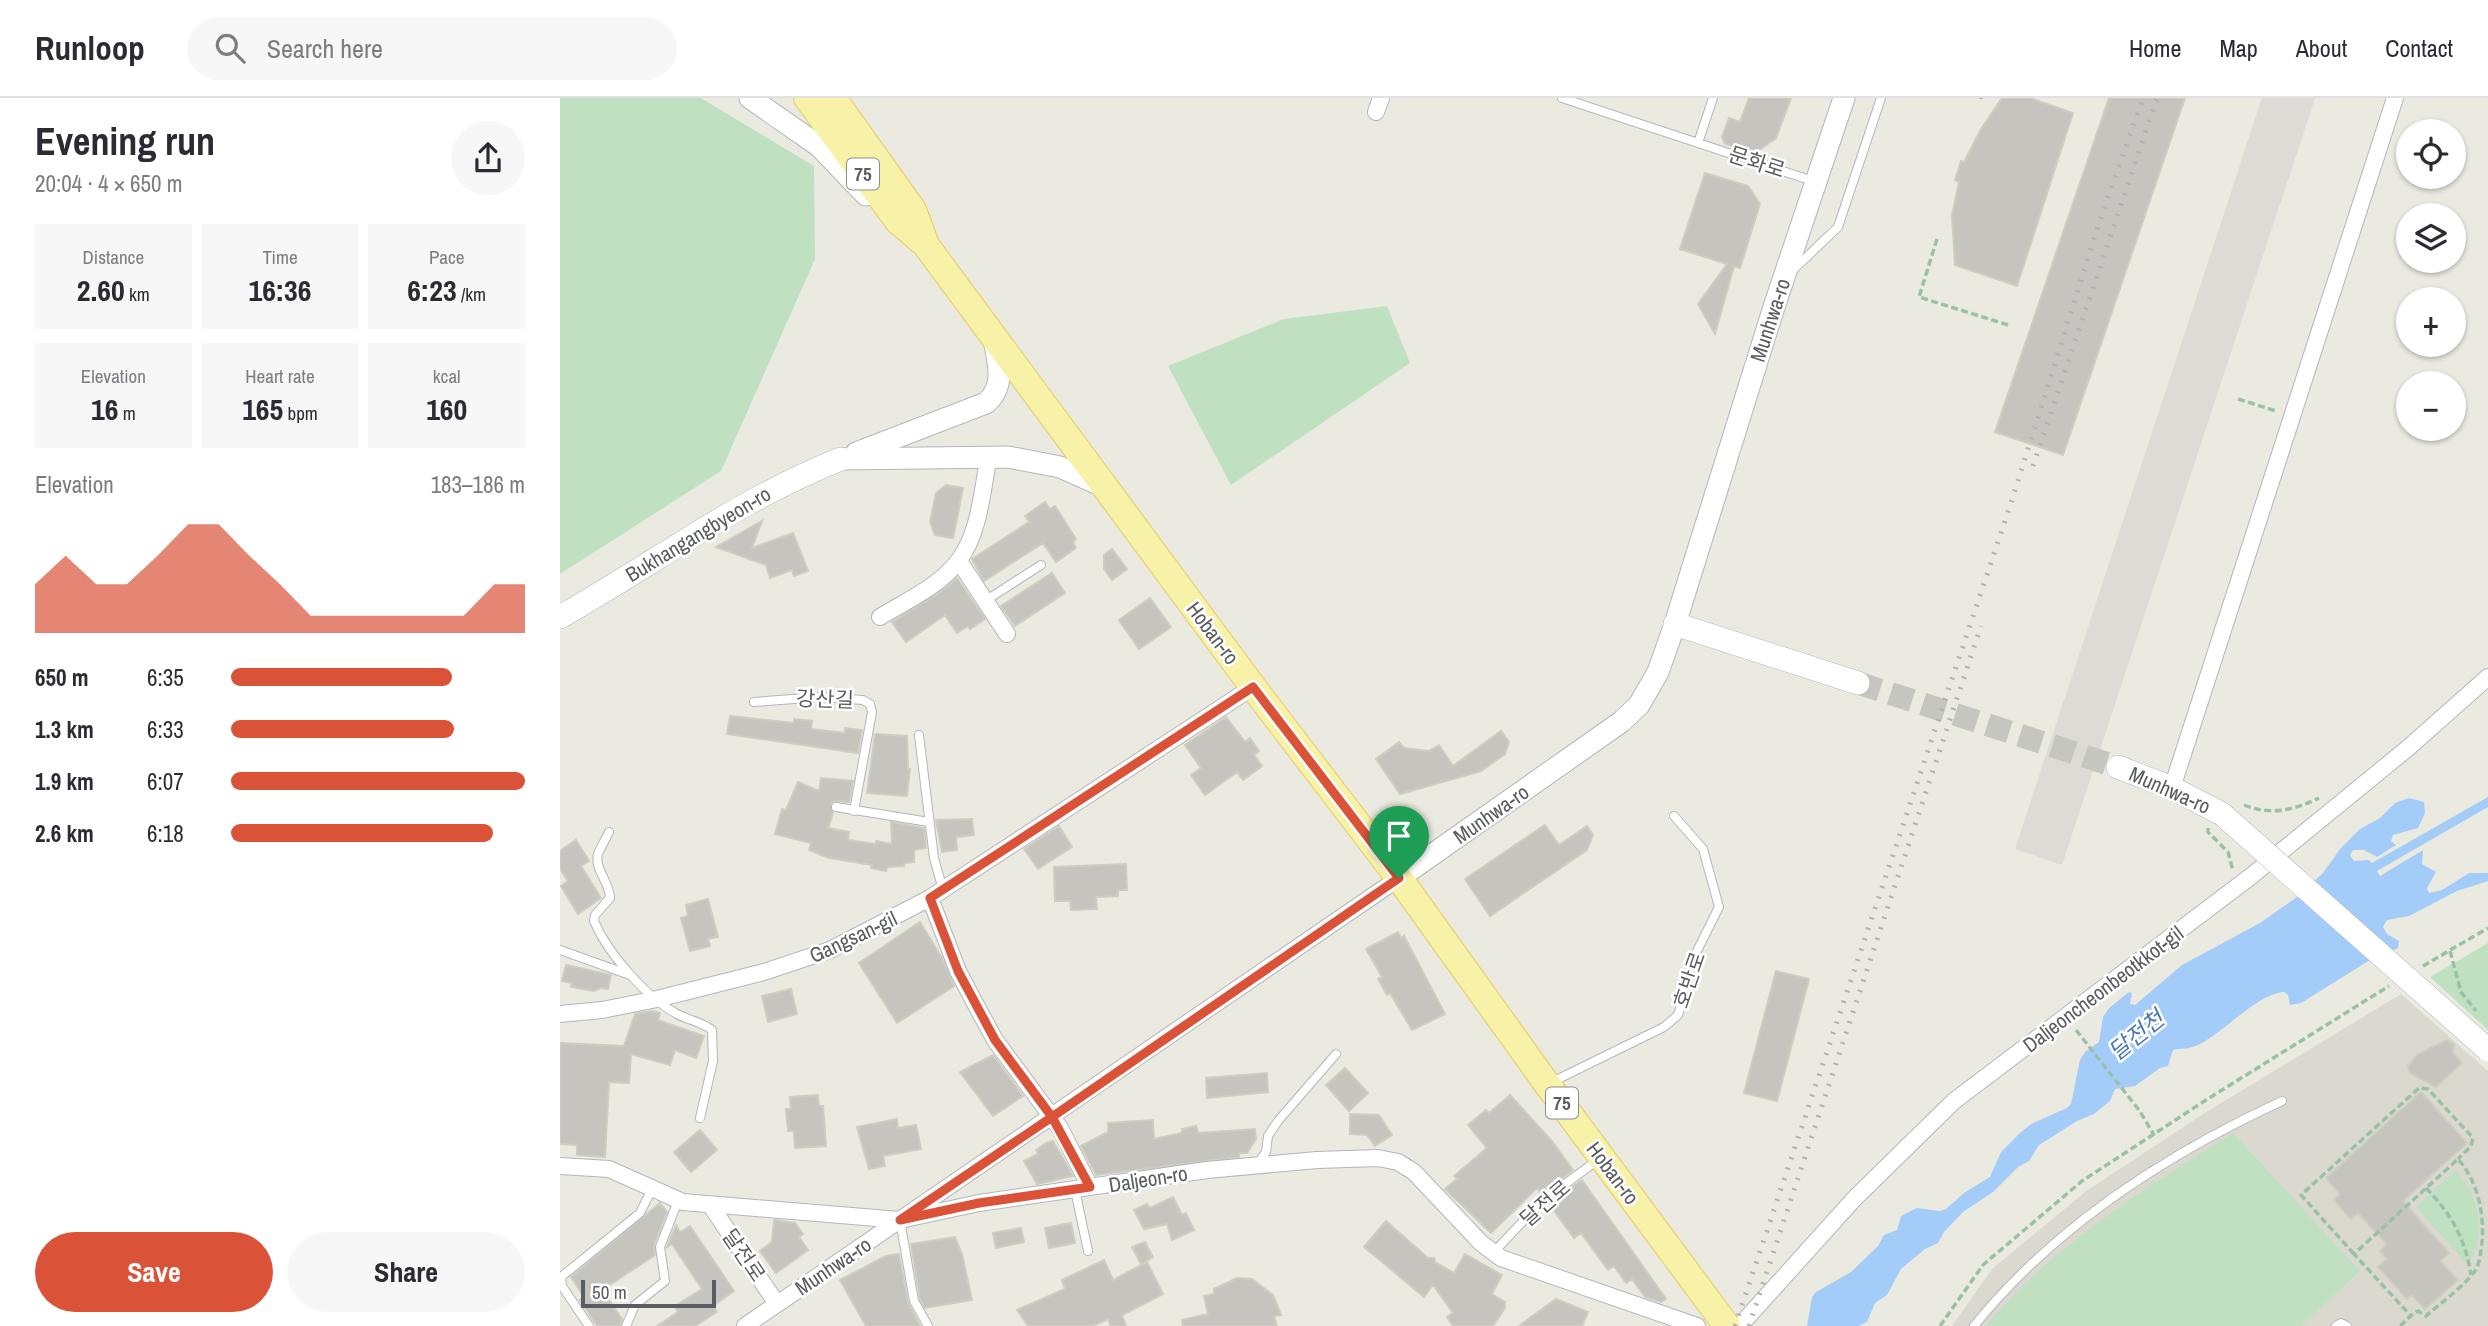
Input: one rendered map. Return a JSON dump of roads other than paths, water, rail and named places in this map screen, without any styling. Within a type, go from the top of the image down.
[{"type":"main road","name":"Hoban-ro","points":[[807,98],[898,221],[925,244],[1253,687],[1399,878],[1547,1084],[1727,1326]]},
{"type":"main road","name":"Hoban-ro","points":[[833,98],[913,210],[925,244]]},
{"type":"main road","name":"Bukhangangbyeon-ro","points":[[560,617],[743,504],[841,459]]},
{"type":"main road","points":[[1675,624],[1858,683]]},
{"type":"main road","name":"Munhwa-ro","points":[[2118,767],[2172,788],[2222,814],[2488,1050]]},
{"type":"street","name":"Hoban-ro","points":[[750,98],[819,146],[868,197],[898,221]]},
{"type":"street","name":"Munhwa-ro","points":[[745,1326],[1399,878],[1621,722],[1639,705],[1658,672],[1675,624],[1844,98]]},
{"type":"street","points":[[2172,788],[2395,98]]},
{"type":"street","points":[[841,459],[986,403],[996,395],[999,385],[994,340]]},
{"type":"street","points":[[841,459],[989,456],[1060,467],[1105,487]]},
{"type":"street","points":[[880,617],[940,579],[959,561],[968,546],[975,525],[989,456]]},
{"type":"street","points":[[959,561],[1007,634]]},
{"type":"street","name":"Daljeoncheonbeotkkot-gil","points":[[1742,1326],[1753,1310],[1854,1199],[1954,1101],[2230,892],[2408,748],[2488,677]]},
{"type":"street","name":"Gangsan-gil","points":[[560,1014],[603,1010],[657,999],[797,963],[880,926],[936,894],[1253,687]]},
{"type":"street","points":[[936,894],[958,971],[989,1029],[1052,1117],[1083,1189]]},
{"type":"street","name":"Daljeon-ro","points":[[560,1166],[609,1169],[678,1201],[711,1206],[900,1220],[979,1203],[1207,1170],[1378,1158],[1398,1162],[1420,1177],[1493,1253],[1662,1322],[1697,1326]]},
{"type":"street","name":"달전로","points":[[711,1206],[777,1304]]},
{"type":"lane","name":"문화로","points":[[1562,98],[1816,182]]},
{"type":"lane","points":[[1698,143],[1713,98]]},
{"type":"lane","points":[[1784,279],[1838,227],[1881,98]]},
{"type":"lane","points":[[985,601],[1041,565]]},
{"type":"lane","name":"강산길","points":[[754,702],[819,697],[863,700],[870,704],[872,712],[855,811]]},
{"type":"lane","points":[[919,735],[936,894]]},
{"type":"lane","points":[[836,807],[929,822]]},
{"type":"lane","name":"호반로","points":[[1547,1084],[1664,1027],[1678,1015],[1695,955],[1720,907],[1703,849],[1674,816]]},
{"type":"lane","points":[[609,832],[598,855],[598,862],[609,888],[610,898],[595,915],[594,921],[633,976],[657,999],[680,1016],[712,1030],[713,1061],[699,1118]]},
{"type":"lane","points":[[560,950],[633,976]]},
{"type":"lane","points":[[1256,1165],[1266,1152],[1265,1142],[1278,1121],[1336,1054]]},
{"type":"lane","points":[[1974,1326],[1997,1297],[2088,1216],[2224,1128],[2282,1101]]},
{"type":"lane","name":"달전로","points":[[1493,1253],[1536,1206],[1602,1157]]},
{"type":"lane","points":[[589,1326],[562,1286],[561,1277],[640,1213],[652,1189]]},
{"type":"lane","points":[[1083,1189],[1088,1251]]},
{"type":"lane","points":[[626,1326],[635,1305],[665,1281],[660,1247],[678,1201]]},
{"type":"lane","points":[[900,1220],[914,1301],[928,1326]]},
{"type":"lane","points":[[2336,1326],[2341,1323],[2347,1326]]},
{"type":"water","name":"달전천","points":[[2488,797],[2488,807],[2377,871],[2380,876],[2423,850],[2422,864],[2436,872],[2427,888],[2429,893],[2442,890],[2469,873],[2488,873],[2488,881],[2457,891],[2409,916],[2387,920],[2383,927],[2387,934],[2399,941],[2398,948],[2370,960],[2301,1003],[2290,1005],[2288,995],[2284,992],[2274,994],[2253,1005],[2200,1044],[2173,1050],[2168,1066],[2160,1068],[2135,1086],[2115,1089],[2110,1101],[2094,1114],[2077,1121],[2039,1145],[2029,1161],[2018,1167],[1993,1192],[1963,1212],[1944,1232],[1938,1243],[1925,1249],[1901,1269],[1887,1295],[1875,1303],[1867,1322],[1859,1326],[1807,1326],[1812,1297],[1816,1292],[1851,1272],[1878,1246],[1884,1235],[1897,1230],[1901,1216],[1917,1208],[1940,1211],[1946,1209],[1964,1193],[1990,1177],[2001,1152],[2021,1132],[2071,1104],[2080,1060],[2085,1052],[2099,1042],[2103,1017],[2109,1008],[2129,992],[2132,993],[2130,1004],[2135,1005],[2182,965],[2260,923],[2297,897],[2323,873],[2340,849],[2360,829],[2380,818],[2395,803],[2409,798],[2424,802],[2425,813],[2418,828],[2393,835],[2391,841],[2396,845],[2377,857],[2364,850],[2353,850],[2350,855],[2354,861],[2369,860],[2372,863]]},
{"type":"tunnel","points":[[1858,683],[2118,767]]},
{"type":"railway","points":[[1735,1326],[2010,506],[2100,220],[2143,98]]},
{"type":"railway","points":[[2033,466],[2157,98]]},
{"type":"railway","points":[[1749,1326],[1981,626]]}]
